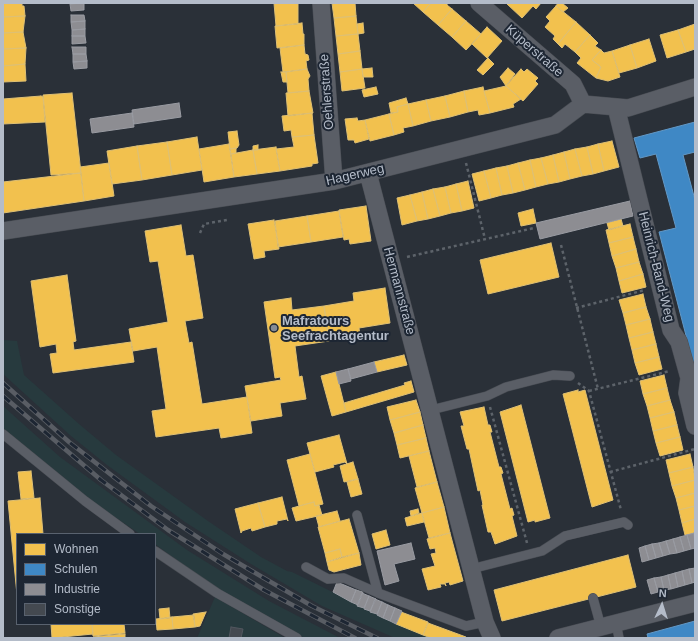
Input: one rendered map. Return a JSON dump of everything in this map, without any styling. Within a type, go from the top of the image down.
[{"type":"street","name":"Oehlerstraße","points":[[321,3],[334,181]]},
{"type":"street","name":"Küperstraße","points":[[479,3],[572,84],[583,104]]},
{"type":"street","points":[[583,104],[628,108],[695,87]]},
{"type":"street","name":"Hagerweg","points":[[3,231],[334,181],[555,125],[583,104]]},
{"type":"street","name":"Heinrich-Band-Weg","points":[[616,107],[671,330],[679,342],[689,378],[687,393],[695,426]]},
{"type":"street","name":"Hermannstraße","points":[[368,173],[431,410],[485,622],[492,638]]},
{"type":"street","points":[[558,638],[612,629],[695,603]]},
{"type":"lane","points":[[431,410],[488,396],[506,387],[553,375],[570,376]]},
{"type":"lane","points":[[3,434],[85,501],[129,533]]},
{"type":"lane","points":[[357,515],[378,593]]},
{"type":"lane","points":[[472,570],[542,551],[564,536],[626,523]]},
{"type":"lane","points":[[156,552],[217,593],[297,638]]},
{"type":"lane","points":[[306,568],[328,579],[344,578],[378,593],[466,626],[485,622]]},
{"type":"lane","points":[[593,598],[612,629]]},
{"type":"path","points":[[462,149],[485,239]]},
{"type":"path","points":[[200,233],[204,224],[227,220]]},
{"type":"path","points":[[391,261],[534,228]]},
{"type":"path","points":[[562,245],[576,308],[598,389]]},
{"type":"path","points":[[576,308],[661,286]]},
{"type":"path","points":[[589,391],[686,366]]},
{"type":"path","points":[[570,376],[589,391],[610,472],[626,523]]},
{"type":"path","points":[[488,396],[530,554]]},
{"type":"path","points":[[610,472],[695,449]]},
{"type":"green space","points":[[3,340],[17,341],[24,375],[79,424],[116,455],[208,521],[261,557],[287,571],[292,572],[397,624],[431,638],[395,638],[322,606],[251,564],[185,522],[107,465],[71,436],[3,374]]},
{"type":"green space","points":[[3,406],[60,457],[187,550],[269,601],[340,638],[304,638],[208,583],[156,545],[156,533],[139,533],[97,505],[3,428]]},
{"type":"green space","points":[[215,597],[285,638],[197,638]]},
{"type":"building: Wohnen","points":[[3,3],[22,3],[22,6],[24,6],[25,16],[3,17]]},
{"type":"building: Wohnen","points":[[274,3],[298,3],[298,24],[276,26]]},
{"type":"building: Wohnen","points":[[332,3],[355,3],[356,16],[334,18]]},
{"type":"building: Wohnen","points":[[413,3],[431,3],[423,12]]},
{"type":"building: Wohnen","points":[[431,3],[447,3],[447,5],[452,9],[438,25],[423,12]]},
{"type":"building: Wohnen","points":[[541,3],[536,9],[533,6],[522,18],[507,4]]},
{"type":"building: Wohnen","points":[[558,3],[562,3],[568,8],[563,12],[556,6]]},
{"type":"building: Wohnen","points":[[556,6],[576,22],[558,44],[553,39],[555,36],[545,27],[550,21],[546,17]]},
{"type":"building: Wohnen","points":[[452,9],[466,21],[452,37],[438,25]]},
{"type":"building: Wohnen","points":[[25,16],[23,32],[3,33],[3,17]]},
{"type":"building: Wohnen","points":[[356,16],[358,34],[336,36],[334,18]]},
{"type":"building: Wohnen","points":[[466,21],[481,34],[466,50],[452,37]]},
{"type":"building: Wohnen","points":[[576,22],[590,35],[575,52],[565,44],[562,48],[558,44]]},
{"type":"building: Wohnen","points":[[302,23],[304,45],[277,48],[275,26]]},
{"type":"building: Wohnen","points":[[363,23],[364,33],[358,34],[357,24]]},
{"type":"building: Wohnen","points":[[695,24],[695,49],[686,52],[678,30]]},
{"type":"building: Wohnen","points":[[487,27],[502,41],[487,58],[472,44]]},
{"type":"building: Wohnen","points":[[678,30],[686,52],[667,58],[660,35]]},
{"type":"building: Wohnen","points":[[23,32],[26,48],[3,49],[3,33]]},
{"type":"building: Wohnen","points":[[358,34],[360,51],[338,54],[336,36]]},
{"type":"building: Wohnen","points":[[590,35],[598,43],[595,46],[601,50],[592,60],[601,67],[596,78],[577,63],[581,58],[575,52]]},
{"type":"building: Wohnen","points":[[649,39],[656,61],[637,68],[630,45]]},
{"type":"building: Wohnen","points":[[304,45],[305,54],[308,55],[309,60],[306,61],[307,69],[283,72],[280,48]]},
{"type":"building: Wohnen","points":[[630,45],[637,68],[619,73],[612,51]]},
{"type":"building: Wohnen","points":[[26,48],[25,64],[3,66],[3,49]]},
{"type":"building: Wohnen","points":[[601,50],[604,53],[612,51],[620,77],[608,81],[596,78],[601,67],[592,60]]},
{"type":"building: Wohnen","points":[[360,51],[362,69],[340,72],[338,54]]},
{"type":"building: Wohnen","points":[[488,58],[494,64],[483,75],[477,70]]},
{"type":"building: Wohnen","points":[[25,64],[26,81],[3,82],[3,66]]},
{"type":"building: Wohnen","points":[[372,68],[373,77],[363,77],[362,69]]},
{"type":"building: Wohnen","points":[[508,68],[515,74],[506,86],[500,77]]},
{"type":"building: Wohnen","points":[[307,69],[310,76],[308,79],[309,91],[288,93],[286,72]]},
{"type":"building: Wohnen","points":[[362,69],[365,88],[342,91],[340,72]]},
{"type":"building: Wohnen","points":[[521,69],[524,72],[527,69],[538,78],[535,81],[538,84],[523,101],[506,86]]},
{"type":"building: Wohnen","points":[[281,72],[286,72],[287,82],[283,82]]},
{"type":"building: Wohnen","points":[[506,86],[521,99],[513,104],[514,107],[490,113],[484,91]]},
{"type":"building: Wohnen","points":[[376,87],[378,94],[364,97],[362,90]]},
{"type":"building: Wohnen","points":[[483,87],[490,113],[479,115],[478,110],[468,112],[464,91]]},
{"type":"building: Wohnen","points":[[309,91],[313,113],[288,116],[286,93]]},
{"type":"building: Wohnen","points":[[464,91],[468,112],[450,117],[445,96]]},
{"type":"building: Wohnen","points":[[72,93],[81,173],[51,175],[43,95]]},
{"type":"building: Wohnen","points":[[445,96],[450,117],[431,121],[426,100]]},
{"type":"building: Wohnen","points":[[43,97],[45,122],[3,124],[3,99]]},
{"type":"building: Wohnen","points":[[406,98],[408,104],[397,107],[398,112],[391,113],[389,103]]},
{"type":"building: Wohnen","points":[[426,100],[431,121],[413,126],[408,104]]},
{"type":"building: Wohnen","points":[[408,104],[413,126],[403,128],[404,132],[394,135],[389,114],[398,112],[397,107]]},
{"type":"building: Wohnen","points":[[312,113],[314,135],[292,137],[291,130],[284,131],[282,116]]},
{"type":"building: Wohnen","points":[[389,114],[394,135],[370,141],[365,120]]},
{"type":"building: Wohnen","points":[[357,118],[358,121],[365,120],[369,139],[355,143],[354,140],[348,140],[345,119]]},
{"type":"building: Wohnen","points":[[237,131],[239,145],[237,148],[230,149],[228,132]]},
{"type":"building: Wohnen","points":[[314,135],[318,163],[312,164],[312,166],[280,171],[276,149],[294,147],[292,137]]},
{"type":"building: Wohnen","points":[[197,137],[202,170],[172,175],[167,142]]},
{"type":"building: Wohnen","points":[[612,141],[619,167],[604,171],[598,144]]},
{"type":"building: Wohnen","points":[[167,142],[172,175],[142,180],[137,146]]},
{"type":"building: Wohnen","points":[[229,144],[234,177],[204,182],[199,149]]},
{"type":"building: Wohnen","points":[[598,144],[604,171],[593,174],[587,147]]},
{"type":"building: Wohnen","points":[[258,145],[258,150],[253,150],[253,146]]},
{"type":"building: Wohnen","points":[[137,146],[142,180],[112,184],[107,151]]},
{"type":"building: Wohnen","points":[[276,147],[280,171],[257,174],[253,150]]},
{"type":"building: Wohnen","points":[[587,147],[593,174],[582,176],[575,149]]},
{"type":"building: Wohnen","points":[[236,148],[236,153],[231,154],[230,149]]},
{"type":"building: Wohnen","points":[[575,149],[582,176],[570,179],[564,152]]},
{"type":"building: Wohnen","points":[[253,150],[257,174],[234,177],[231,154]]},
{"type":"building: Wohnen","points":[[564,152],[570,179],[559,182],[553,155]]},
{"type":"building: Wohnen","points":[[553,155],[559,182],[548,184],[541,158]]},
{"type":"building: Wohnen","points":[[541,158],[548,184],[536,187],[530,160]]},
{"type":"building: Wohnen","points":[[530,160],[536,187],[525,190],[518,163]]},
{"type":"building: Wohnen","points":[[109,163],[114,196],[84,201],[80,167]]},
{"type":"building: Wohnen","points":[[518,163],[525,190],[513,193],[507,166]]},
{"type":"building: Wohnen","points":[[507,166],[513,193],[502,195],[496,168]]},
{"type":"building: Wohnen","points":[[496,168],[502,195],[491,198],[484,171]]},
{"type":"building: Wohnen","points":[[484,171],[491,198],[479,201],[472,174]]},
{"type":"building: Wohnen","points":[[81,173],[84,201],[3,213],[3,182]]},
{"type":"building: Wohnen","points":[[468,181],[474,208],[462,211],[456,184]]},
{"type":"building: Wohnen","points":[[456,184],[462,211],[451,213],[445,187]]},
{"type":"building: Wohnen","points":[[445,187],[451,213],[440,216],[433,189]]},
{"type":"building: Wohnen","points":[[433,189],[440,216],[428,219],[422,192]]},
{"type":"building: Wohnen","points":[[422,192],[428,219],[417,221],[410,195]]},
{"type":"building: Wohnen","points":[[410,195],[417,221],[402,225],[397,198]]},
{"type":"building: Wohnen","points":[[366,206],[371,241],[350,244],[349,239],[344,240],[339,210]]},
{"type":"building: Wohnen","points":[[533,209],[536,223],[521,226],[518,213]]},
{"type":"building: Wohnen","points":[[339,211],[343,237],[311,242],[307,216]]},
{"type":"building: Wohnen","points":[[307,216],[311,242],[278,247],[275,221]]},
{"type":"building: Wohnen","points":[[621,219],[623,226],[609,230],[607,223]]},
{"type":"building: Wohnen","points":[[274,220],[279,249],[264,251],[265,257],[254,259],[248,224]]},
{"type":"building: Wohnen","points":[[630,224],[633,237],[609,243],[606,230]]},
{"type":"building: Wohnen","points":[[181,225],[186,256],[193,255],[203,318],[185,321],[189,343],[192,342],[202,404],[247,397],[252,433],[221,438],[219,428],[156,437],[152,411],[166,409],[157,347],[133,351],[129,329],[168,322],[158,261],[150,262],[145,231]]},
{"type":"building: Wohnen","points":[[633,237],[636,249],[612,256],[609,243]]},
{"type":"building: Wohnen","points":[[551,243],[559,277],[488,294],[480,260]]},
{"type":"building: Wohnen","points":[[636,249],[639,262],[616,268],[612,256]]},
{"type":"building: Wohnen","points":[[639,262],[643,274],[619,281],[616,268]]},
{"type":"building: Wohnen","points":[[643,274],[646,287],[622,293],[619,281]]},
{"type":"building: Wohnen","points":[[67,275],[76,341],[73,342],[74,350],[131,342],[134,362],[53,373],[50,354],[57,353],[56,344],[40,347],[31,281]]},
{"type":"building: Wohnen","points":[[385,288],[390,323],[359,328],[360,336],[329,341],[324,306],[354,301],[353,293]]},
{"type":"building: Wohnen","points":[[643,294],[646,307],[623,313],[619,300]]},
{"type":"building: Wohnen","points":[[291,298],[292,310],[324,306],[329,341],[295,346],[299,377],[302,376],[306,399],[280,403],[282,416],[251,421],[245,386],[281,380],[280,377],[275,378],[264,302]]},
{"type":"building: Wohnen","points":[[646,307],[650,319],[626,325],[623,313]]},
{"type":"building: Wohnen","points":[[650,319],[653,332],[629,338],[626,325]]},
{"type":"building: Wohnen","points":[[653,332],[656,344],[632,350],[629,338]]},
{"type":"building: Wohnen","points":[[656,344],[659,357],[635,363],[632,350]]},
{"type":"building: Wohnen","points":[[404,355],[407,365],[377,372],[374,362]]},
{"type":"building: Wohnen","points":[[659,357],[662,369],[639,375],[635,363]]},
{"type":"building: Wohnen","points":[[336,372],[346,412],[332,416],[321,376]]},
{"type":"building: Wohnen","points":[[664,375],[667,388],[643,394],[640,381]]},
{"type":"building: Wohnen","points":[[411,381],[414,392],[346,412],[344,403],[405,385],[404,383]]},
{"type":"building: Wohnen","points":[[667,388],[670,400],[647,406],[643,394]]},
{"type":"building: Wohnen","points":[[578,390],[578,392],[585,390],[613,500],[592,507],[563,394]]},
{"type":"building: Wohnen","points":[[416,400],[420,412],[390,420],[387,407]]},
{"type":"building: Wohnen","points":[[670,400],[674,412],[650,418],[647,406]]},
{"type":"building: Wohnen","points":[[521,405],[550,518],[535,522],[535,520],[528,522],[500,412]]},
{"type":"building: Wohnen","points":[[484,407],[488,425],[490,425],[492,432],[490,432],[499,467],[501,467],[503,473],[501,474],[510,509],[512,508],[514,515],[512,516],[517,536],[495,544],[491,532],[488,532],[480,490],[478,491],[469,449],[467,449],[461,426],[464,426],[460,412]]},
{"type":"building: Wohnen","points":[[420,412],[423,425],[394,433],[390,420]]},
{"type":"building: Wohnen","points":[[674,412],[677,425],[653,431],[650,418]]},
{"type":"building: Wohnen","points":[[423,425],[426,438],[397,445],[394,433]]},
{"type":"building: Wohnen","points":[[677,425],[680,437],[656,443],[653,431]]},
{"type":"building: Wohnen","points":[[339,435],[347,464],[345,462],[333,465],[334,467],[315,472],[307,443]]},
{"type":"building: Wohnen","points":[[680,437],[683,450],[660,456],[656,443]]},
{"type":"building: Wohnen","points":[[426,438],[429,451],[400,458],[397,445]]},
{"type":"building: Wohnen","points":[[429,451],[437,482],[417,487],[409,456]]},
{"type":"building: Wohnen","points":[[310,454],[323,504],[315,506],[314,502],[299,506],[287,460]]},
{"type":"building: Wohnen","points":[[690,454],[693,467],[669,473],[666,460]]},
{"type":"building: Wohnen","points":[[353,462],[358,479],[344,482],[340,466]]},
{"type":"building: Wohnen","points":[[693,467],[695,480],[672,486],[669,473]]},
{"type":"building: Wohnen","points":[[31,471],[34,498],[21,499],[18,472]]},
{"type":"building: Wohnen","points":[[358,479],[362,494],[351,497],[347,482]]},
{"type":"building: Wohnen","points":[[695,480],[695,493],[676,498],[672,486]]},
{"type":"building: Wohnen","points":[[437,482],[444,507],[422,513],[415,488]]},
{"type":"building: Wohnen","points":[[695,493],[695,506],[679,510],[676,498]]},
{"type":"building: Wohnen","points":[[282,497],[288,521],[287,519],[277,521],[277,524],[265,527],[258,503]]},
{"type":"building: Wohnen","points":[[40,498],[43,533],[16,533],[16,585],[8,501]]},
{"type":"building: Wohnen","points":[[314,502],[315,506],[319,505],[322,515],[296,521],[292,508]]},
{"type":"building: Wohnen","points":[[258,503],[265,527],[252,531],[251,528],[242,531],[241,533],[235,509]]},
{"type":"building: Wohnen","points":[[695,506],[695,519],[682,523],[679,510]]},
{"type":"building: Wohnen","points":[[444,507],[450,533],[429,538],[422,513]]},
{"type":"building: Wohnen","points":[[418,509],[419,513],[411,516],[410,511]]},
{"type":"building: Wohnen","points":[[337,511],[340,521],[319,527],[316,516]]},
{"type":"building: Wohnen","points":[[422,513],[424,522],[407,526],[405,518]]},
{"type":"building: Wohnen","points":[[349,519],[359,553],[342,557],[340,549],[325,553],[318,527]]},
{"type":"building: Wohnen","points":[[695,519],[695,533],[685,535],[682,523]]},
{"type":"building: Wohnen","points":[[386,530],[390,545],[376,549],[372,534]]},
{"type":"building: Wohnen","points":[[450,533],[463,581],[450,585],[449,582],[445,583],[446,586],[445,584],[440,584],[441,587],[428,590],[422,569],[435,566],[431,554],[436,553],[435,548],[430,549],[427,539]]},
{"type":"building: Wohnen","points":[[340,549],[342,557],[327,562],[325,553]]},
{"type":"building: Wohnen","points":[[359,553],[361,565],[334,572],[329,570],[327,562]]},
{"type":"building: Wohnen","points":[[628,555],[636,587],[502,621],[494,590]]},
{"type":"building: Wohnen","points":[[169,608],[170,618],[160,619],[159,609]]},
{"type":"building: Wohnen","points":[[206,612],[200,626],[195,627],[193,614]]},
{"type":"building: Wohnen","points":[[401,612],[428,622],[423,635],[396,624]]},
{"type":"building: Wohnen","points":[[194,615],[195,627],[173,629],[172,617]]},
{"type":"building: Wohnen","points":[[172,617],[173,629],[157,630],[156,619]]},
{"type":"building: Wohnen","points":[[428,623],[466,637],[431,638],[423,635]]},
{"type":"building: Wohnen","points":[[51,625],[92,625],[93,634],[52,638]]},
{"type":"building: Wohnen","points":[[92,625],[124,625],[125,633],[93,636]]},
{"type":"building: Wohnen","points":[[125,634],[125,638],[93,638],[93,637]]},
{"type":"building: Schulen","points":[[695,122],[695,152],[683,155],[695,200],[695,370],[659,232],[676,228],[656,154],[640,158],[634,138]]},
{"type":"building: Schulen","points":[[695,621],[695,638],[648,638],[647,634]]},
{"type":"building: Industrie","points":[[84,3],[84,10],[71,11],[70,4]]},
{"type":"building: Industrie","points":[[71,15],[84,15],[85,21],[71,22]]},
{"type":"building: Industrie","points":[[85,21],[85,29],[72,30],[71,22]]},
{"type":"building: Industrie","points":[[85,29],[85,36],[72,36],[72,30]]},
{"type":"building: Industrie","points":[[72,36],[85,36],[86,43],[72,44]]},
{"type":"building: Industrie","points":[[72,47],[86,47],[86,54],[73,54]]},
{"type":"building: Industrie","points":[[73,54],[86,54],[87,61],[73,62]]},
{"type":"building: Industrie","points":[[87,61],[87,68],[74,69],[73,62]]},
{"type":"building: Industrie","points":[[179,103],[181,117],[134,124],[132,110]]},
{"type":"building: Industrie","points":[[132,113],[134,127],[92,133],[90,119]]},
{"type":"building: Industrie","points":[[630,201],[633,216],[540,239],[536,223]]},
{"type":"building: Industrie","points":[[374,362],[377,372],[351,379],[348,369]]},
{"type":"building: Industrie","points":[[348,369],[351,381],[339,384],[336,372]]},
{"type":"building: Industrie","points":[[694,533],[695,548],[691,549],[687,535]]},
{"type":"building: Industrie","points":[[687,535],[691,549],[684,551],[680,537]]},
{"type":"building: Industrie","points":[[680,537],[684,551],[677,553],[673,539]]},
{"type":"building: Industrie","points":[[673,539],[677,553],[670,554],[666,541]]},
{"type":"building: Industrie","points":[[666,541],[670,554],[663,556],[659,543]]},
{"type":"building: Industrie","points":[[411,543],[415,559],[394,564],[399,581],[385,585],[377,551]]},
{"type":"building: Industrie","points":[[659,543],[663,556],[656,558],[652,544]]},
{"type":"building: Industrie","points":[[652,544],[656,558],[649,560],[645,546]]},
{"type":"building: Industrie","points":[[645,546],[649,560],[642,562],[639,548]]},
{"type":"building: Industrie","points":[[695,568],[695,582],[692,583],[689,569]]},
{"type":"building: Industrie","points":[[689,569],[692,583],[685,585],[682,571]]},
{"type":"building: Industrie","points":[[682,571],[685,585],[678,587],[675,573]]},
{"type":"building: Industrie","points":[[675,573],[678,587],[671,589],[668,575]]},
{"type":"building: Industrie","points":[[668,575],[671,589],[664,590],[661,577]]},
{"type":"building: Industrie","points":[[661,577],[664,590],[658,592],[654,578]]},
{"type":"building: Industrie","points":[[654,578],[658,592],[651,594],[647,580]]},
{"type":"building: Industrie","points":[[337,582],[356,590],[351,602],[333,592]]},
{"type":"building: Industrie","points":[[356,590],[363,592],[358,605],[351,602]]},
{"type":"building: Industrie","points":[[362,593],[369,596],[364,608],[357,606]]},
{"type":"building: Industrie","points":[[369,596],[376,599],[370,611],[364,609]]},
{"type":"building: Industrie","points":[[375,599],[382,602],[377,614],[370,612]]},
{"type":"building: Industrie","points":[[382,602],[388,605],[383,618],[377,615]]},
{"type":"building: Industrie","points":[[388,605],[395,608],[390,621],[383,618]]},
{"type":"building: Industrie","points":[[395,608],[402,611],[396,624],[390,621]]},
{"type":"building: Sonstige","points":[[231,627],[243,629],[241,638],[229,638]]},
{"type":"railway","points":[[3,383],[69,442],[151,506],[223,554],[269,581],[312,606],[377,638]]},
{"type":"railway","points":[[3,396],[101,480],[168,530],[264,590],[355,638]]},
{"type":"place","name":"Mafratours Seefrachtagentur","points":[[274,328]]}]
